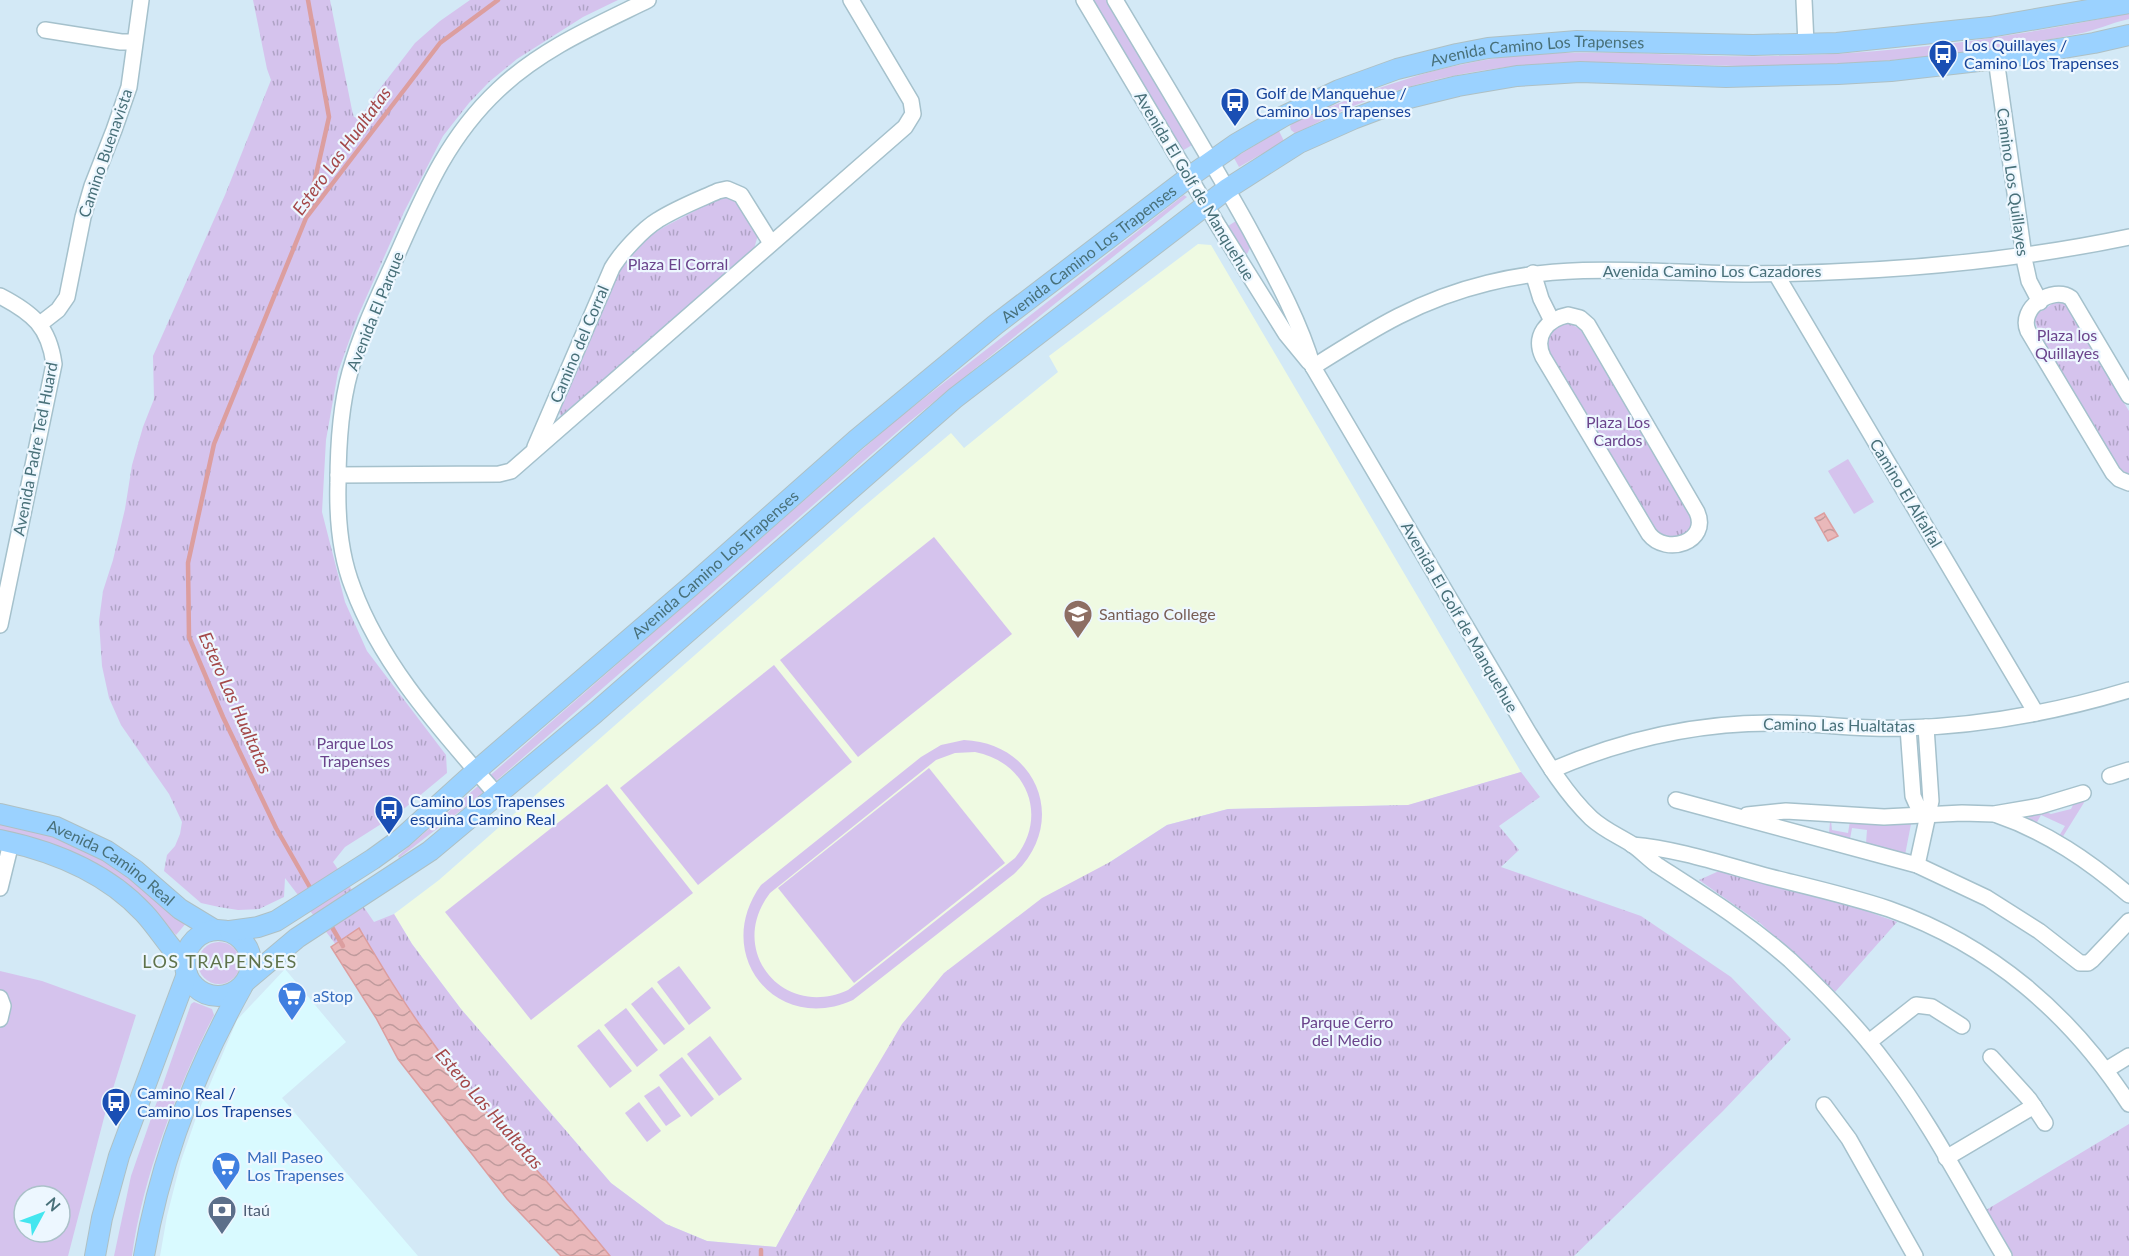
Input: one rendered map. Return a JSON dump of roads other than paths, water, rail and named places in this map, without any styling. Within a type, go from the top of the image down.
[{"type":"main road","name":"Avenida Camino Los Trapenses","points":[[221,930],[265,925],[285,915],[402,838],[856,440],[995,325],[1211,161],[1284,116],[1339,90],[1397,69],[1488,48],[1577,41],[1700,45],[1806,44],[1868,40],[2041,20],[2129,3]]},
{"type":"main road","name":"Avenida Camino Los Trapenses","points":[[144,1256],[162,1176],[181,1118],[207,1053],[245,983],[297,938],[430,851],[595,713],[955,398],[1227,189],[1299,143],[1353,118],[1408,98],[1458,86],[1517,76],[1580,72],[1726,77],[1801,76],[1891,70],[1996,59],[2129,35]]},
{"type":"main road","points":[[1284,116],[1286,133],[1299,143]]},
{"type":"main road","name":"Avenida Camino Real","points":[[0,814],[56,827],[106,850],[135,870],[180,909],[221,930]]},
{"type":"main road","name":"Avenida Camino Real","points":[[6,842],[48,853],[73,863],[114,887],[142,911],[157,928],[186,969]]},
{"type":"main road","points":[[95,1256],[116,1165],[186,969],[190,944],[200,934],[221,930],[242,939],[250,951],[252,966],[245,983],[229,994],[214,996],[207,994],[195,986],[186,969]]},
{"type":"street","name":"Camino Buenavista","points":[[40,324],[58,310],[67,297],[89,196],[129,87],[141,0]]},
{"type":"street","name":"Avenida El Parque","points":[[497,795],[399,676],[352,588],[341,548],[337,509],[341,413],[349,374],[360,340],[428,186],[458,135],[484,103],[529,63],[560,43],[648,0]]},
{"type":"street","name":"Camino del Corral","points":[[338,475],[503,474],[511,471],[905,127],[911,119],[913,110],[911,101],[851,0]]},
{"type":"street","name":"Avenida El Golf de Manquehue","points":[[1084,0],[1205,206],[1286,334],[1313,366],[1552,770],[1572,797],[1593,819],[1726,909],[1772,944],[1830,998],[1869,1042],[1902,1086],[2004,1256]]},
{"type":"street","name":"Avenida El Golf de Manquehue","points":[[1115,0],[1211,161],[1262,253],[1303,336],[1313,366]]},
{"type":"street","points":[[1804,0],[1806,44]]},
{"type":"street","points":[[45,30],[89,38],[134,42]]},
{"type":"street","name":"Camino Los Quillayes","points":[[1996,59],[2023,255],[2029,281],[2040,302]]},
{"type":"street","name":"Camino del Corral","points":[[532,452],[612,268],[651,225],[708,195],[727,189],[741,195],[771,243]]},
{"type":"street","name":"Avenida Camino Los Cazadores","points":[[1313,366],[1414,307],[1469,287],[1533,273],[1570,270],[1776,274],[1901,268],[1982,261],[2129,237]]},
{"type":"street","points":[[1533,273],[1541,299],[1552,321]]},
{"type":"street","name":"Camino El Alfalfal","points":[[1776,274],[2036,713]]},
{"type":"street","points":[[2129,396],[2071,298],[2060,293],[2040,302],[2027,312],[2025,322],[2028,331],[2114,473],[2119,479],[2129,483]]},
{"type":"street","name":"Avenida Padre Ted Huard","points":[[0,297],[31,314],[40,324],[52,346],[54,364],[0,625]]},
{"type":"street","points":[[1568,315],[1580,318],[1588,325],[1697,512],[1700,527],[1691,540],[1669,545],[1657,542],[1649,534],[1543,357],[1539,339],[1543,330],[1552,321],[1568,315]]},
{"type":"street","name":"Camino Las Hualtatas","points":[[1552,770],[1590,754],[1633,741],[1695,728],[1758,723],[1908,728],[1976,723],[2036,713],[2129,690]]},
{"type":"street","points":[[1917,865],[1931,795],[1926,727]]},
{"type":"street","points":[[1908,728],[1913,796],[1917,805],[1927,814]]},
{"type":"street","points":[[2110,776],[2129,770]]},
{"type":"street","points":[[1742,816],[1786,811],[1884,817],[1927,814],[1994,814],[2040,806],[2083,793]]},
{"type":"street","points":[[1676,800],[1917,865],[1986,898],[2039,931],[2080,963],[2088,963],[2092,960],[2129,921]]},
{"type":"street","points":[[1994,814],[2025,825],[2054,840],[2099,871],[2129,896]]},
{"type":"street","points":[[0,888],[6,842]]},
{"type":"street","name":"Avenida El Golf de Manquehue","points":[[1632,845],[1669,850],[1866,902],[1906,916],[1946,934],[1994,962],[2038,995],[2072,1029],[2106,1070],[2129,1104]]},
{"type":"street","points":[[0,998],[3,1006],[0,1019]]},
{"type":"street","points":[[1869,1042],[1907,1010],[1921,1004],[1932,1007],[1962,1026]]},
{"type":"street","points":[[2106,1070],[2129,1056]]},
{"type":"street","points":[[1991,1057],[2034,1106],[2044,1122]]},
{"type":"street","points":[[1824,1105],[1849,1138],[1915,1256]]},
{"type":"street","points":[[1946,1158],[2034,1106]]},
{"type":"water","points":[[1824,513],[1838,536],[1828,541],[1815,518]]},
{"type":"water","points":[[359,928],[420,1026],[451,1067],[610,1256],[561,1256],[507,1199],[398,1059],[376,1018],[331,947]]},
{"type":"waterway","points":[[307,215],[329,117],[308,0]]},
{"type":"waterway","name":"Estero Las Hualtatas","points":[[312,891],[276,828],[223,717],[189,637],[188,563],[214,444],[306,218],[440,43],[498,0]]},
{"type":"waterway","name":"Estero Las Hualtatas","points":[[329,922],[343,946]]},
{"type":"waterway","points":[[761,1250],[761,1256]]},
{"type":"place","name":"Los Quillayes / Camino Los Trapenses","points":[[1943,80]]},
{"type":"place","name":"Golf de Manquehue / Camino Los Trapenses","points":[[1235,128]]},
{"type":"place","name":"Santiago College","points":[[1078,640]]},
{"type":"place","name":"Camino Los Trapenses esquina Camino Real","points":[[389,836]]},
{"type":"place","name":"aStop","points":[[292,1022]]},
{"type":"place","name":"Camino Real / Camino Los Trapenses","points":[[116,1128]]},
{"type":"place","name":"Mall Paseo Los Trapenses","points":[[226,1192]]},
{"type":"place","name":"Itaú","points":[[222,1236]]},
{"type":"district","name":"LOS TRAPENSES","points":[[220,962]]},
{"type":"park label","name":"Plaza El Corral","points":[[678,264]]},
{"type":"park label","name":"Plaza los Quillayes","points":[[2067,344]]},
{"type":"park label","name":"Plaza Los Cardos","points":[[1618,431]]},
{"type":"park label","name":"Parque Los Trapenses","points":[[355,752]]},
{"type":"park label","name":"Parque Cerro del Medio","points":[[1347,1031]]}]
